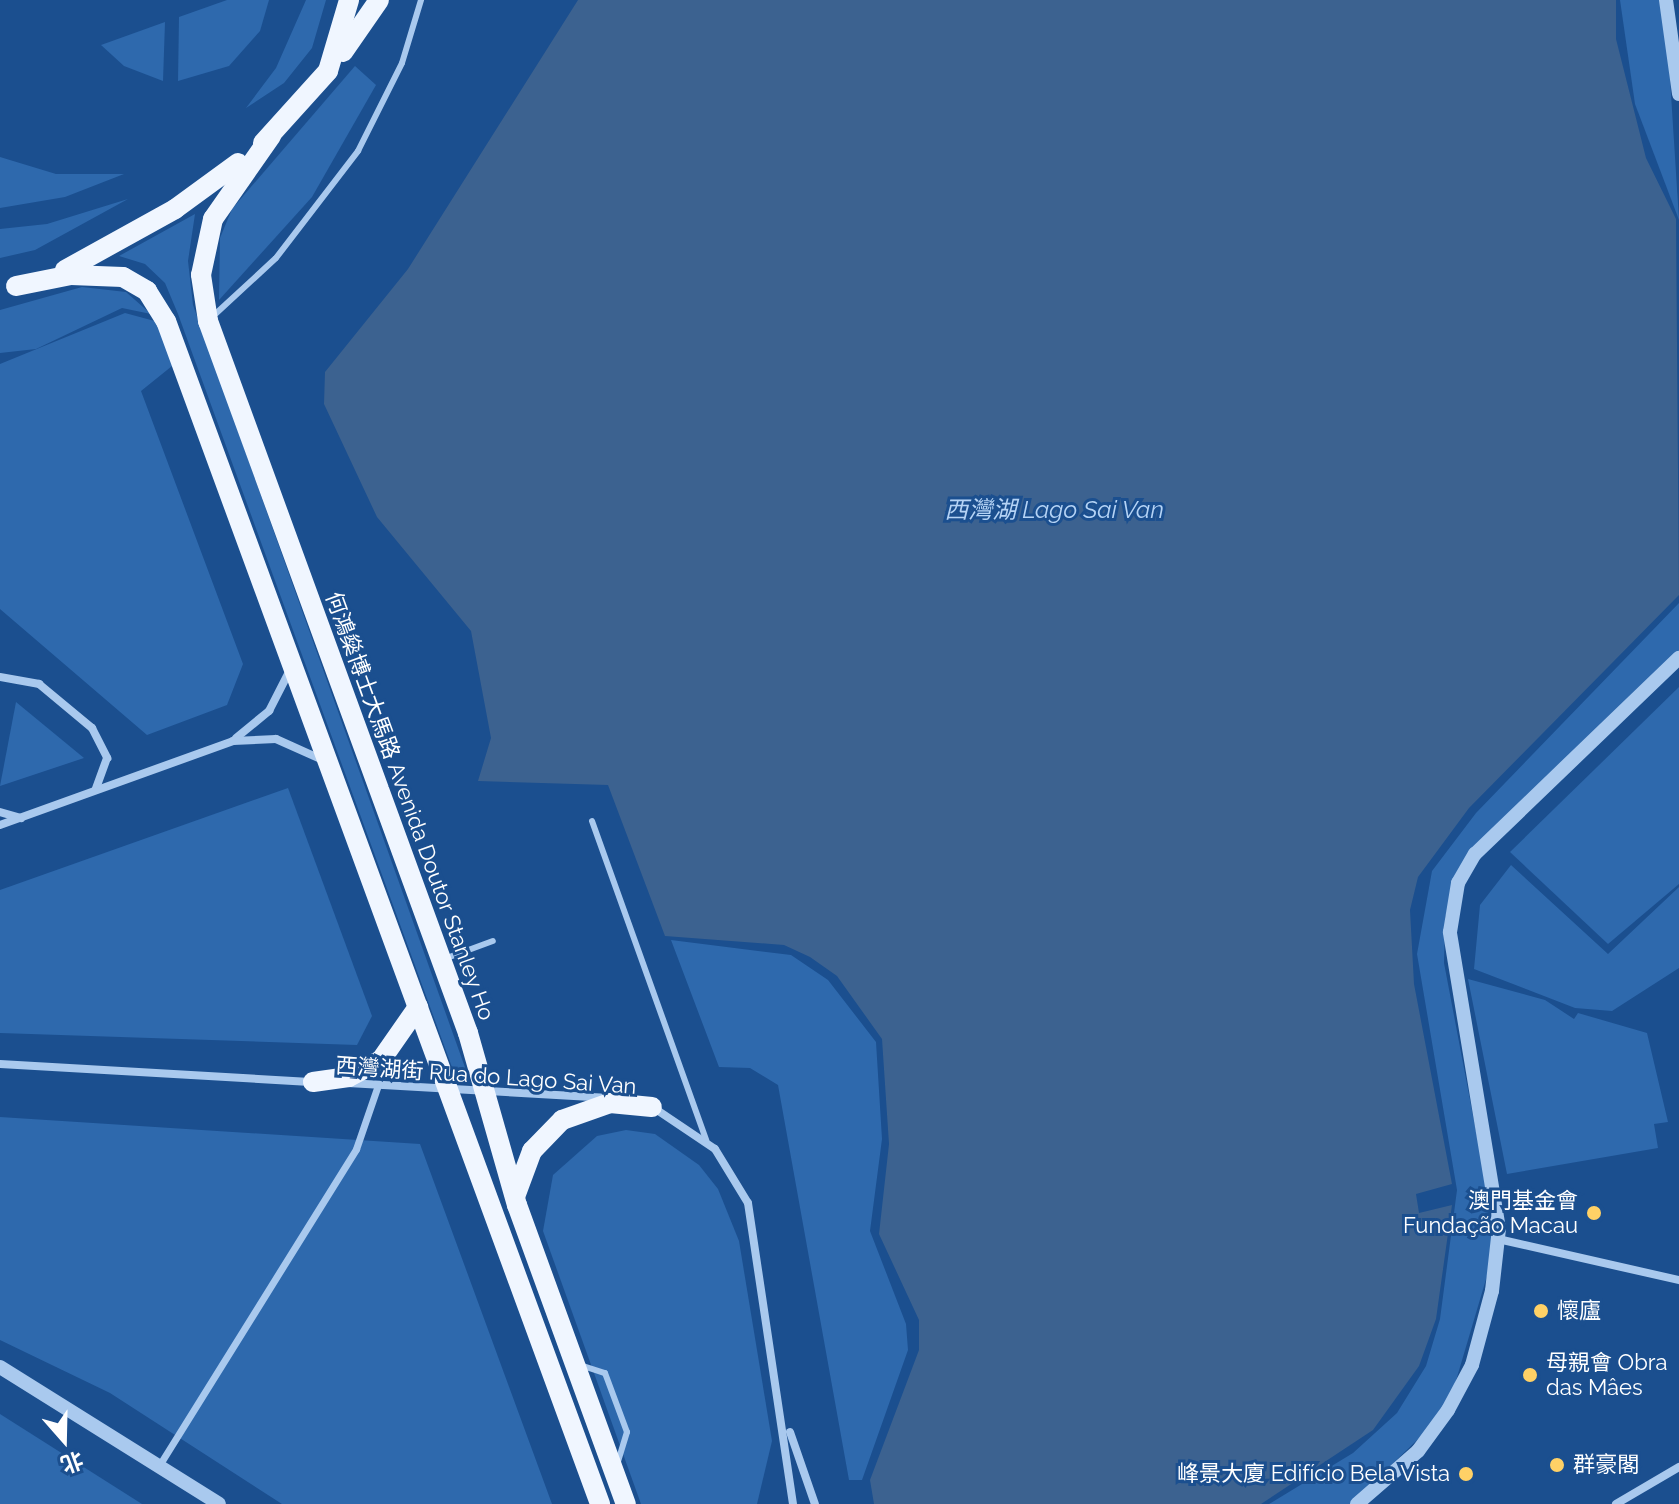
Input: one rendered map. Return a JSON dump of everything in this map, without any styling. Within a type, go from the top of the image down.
[{"type":"main road","points":[[328,71],[349,0]]},
{"type":"main road","points":[[8,288],[121,242],[271,136],[328,71],[379,0]]},
{"type":"main road","name":"何鴻燊博士大馬路 Avenida Doutor Stanley Ho","points":[[271,136],[213,219],[201,275],[208,321],[441,960],[485,1091],[515,1199],[626,1504]]},
{"type":"main road","points":[[8,288],[71,275],[123,277],[158,303],[600,1504]]},
{"type":"main road","points":[[313,1082],[349,1077],[381,1060],[418,1007]]},
{"type":"main road","points":[[515,1199],[532,1151],[562,1120],[610,1103],[652,1107]]},
{"type":"street","points":[[1666,0],[1679,94]]},
{"type":"street","points":[[1357,1504],[1418,1451],[1461,1388],[1488,1316],[1498,1239],[1450,932],[1458,883],[1475,854],[1679,658]]},
{"type":"street","points":[[225,743],[269,711],[291,663]]},
{"type":"street","points":[[0,677],[39,684],[92,728],[107,758],[96,790]]},
{"type":"street","points":[[0,825],[225,743],[276,739],[329,765]]},
{"type":"street","points":[[0,812],[21,818]]},
{"type":"street","name":"西灣湖街 Rua do Lago Sai Van","points":[[0,1064],[485,1091],[652,1107],[706,1140],[731,1169],[752,1215],[786,1424],[793,1504]]},
{"type":"street","points":[[160,1464],[356,1149],[378,1085]]},
{"type":"street","points":[[1498,1239],[1679,1280]]},
{"type":"street","points":[[0,1367],[160,1464],[219,1504]]},
{"type":"street","name":"西灣湖街 Rua do Lago Sai Van","points":[[786,1424],[815,1504]]},
{"type":"street","points":[[1616,1504],[1679,1467]]},
{"type":"lane","points":[[208,321],[276,258],[358,151],[402,63],[421,0]]},
{"type":"lane","points":[[592,821],[706,1140]]},
{"type":"lane","points":[[441,960],[493,941]]},
{"type":"shaded area","points":[[227,0],[269,0],[260,31],[229,66],[178,81],[179,17]]},
{"type":"shaded area","points":[[306,0],[326,0],[312,48],[284,83],[246,108],[276,68]]},
{"type":"shaded area","points":[[1620,0],[1665,0],[1679,220],[1635,104]]},
{"type":"shaded area","points":[[165,22],[163,81],[124,66],[101,45]]},
{"type":"shaded area","points":[[355,66],[376,85],[312,197],[219,300],[220,238],[232,209]]},
{"type":"shaded area","points":[[0,157],[56,174],[124,174],[65,197],[0,208]]},
{"type":"shaded area","points":[[128,199],[35,250],[0,258],[0,229],[47,224]]},
{"type":"shaded area","points":[[195,214],[188,261],[193,305],[467,1073],[453,1070],[165,283],[145,264],[119,256]]},
{"type":"shaded area","points":[[82,287],[126,292],[151,314],[122,308],[36,349],[0,353],[0,310]]},
{"type":"shaded area","points":[[125,313],[162,323],[177,362],[141,391],[243,664],[227,705],[147,735],[0,609],[0,364]]},
{"type":"shaded area","points":[[1679,603],[1679,656],[1457,878],[1445,918],[1444,963],[1497,1242],[1447,1411],[1351,1504],[1269,1504],[1353,1453],[1397,1413],[1426,1366],[1440,1319],[1457,1190],[1417,954],[1432,871],[1476,813]]},
{"type":"shaded area","points":[[1679,687],[1679,884],[1608,944],[1510,852]]},
{"type":"shaded area","points":[[16,702],[84,758],[0,786]]},
{"type":"shaded area","points":[[288,788],[372,1016],[357,1045],[0,1033],[0,890]]},
{"type":"shaded area","points":[[1511,865],[1608,954],[1679,887],[1679,968],[1612,1011],[1575,1008],[1474,969],[1480,905]]},
{"type":"shaded area","points":[[671,940],[791,955],[828,980],[876,1042],[882,1139],[870,1231],[906,1324],[908,1350],[862,1480],[849,1480],[778,1085],[750,1068],[719,1067]]},
{"type":"shaded area","points":[[1468,979],[1545,1000],[1574,1019],[1578,1013],[1647,1033],[1668,1122],[1654,1124],[1658,1148],[1507,1174]]},
{"type":"shaded area","points":[[0,1117],[420,1144],[552,1504],[282,1504],[110,1393],[0,1340]]},
{"type":"shaded area","points":[[626,1130],[655,1134],[699,1165],[718,1189],[739,1241],[772,1441],[757,1504],[641,1504],[543,1231],[553,1175],[597,1136]]},
{"type":"shaded area","points":[[0,1414],[142,1504],[0,1504]]},
{"type":"water","name":"西灣湖 Lago Sai Van","points":[[578,0],[1616,0],[1616,39],[1646,158],[1676,219],[1679,595],[1469,808],[1418,877],[1410,910],[1414,984],[1452,1184],[1416,1194],[1419,1213],[1452,1205],[1436,1319],[1419,1366],[1373,1430],[1261,1504],[874,1504],[870,1480],[919,1350],[919,1320],[879,1234],[889,1144],[882,1039],[837,976],[810,957],[784,945],[665,936],[608,785],[478,781],[491,738],[471,631],[377,517],[324,404],[325,372],[408,269]]},
{"type":"place","name":"澳門基金會 Fundação Macau","points":[[1594,1213]]},
{"type":"place","name":"懷廬","points":[[1541,1311]]},
{"type":"place","name":"母親會 Obra das Mâes","points":[[1530,1375]]},
{"type":"place","name":"群豪閣","points":[[1557,1465]]},
{"type":"place","name":"峰景大廈 Edifício Bela Vista","points":[[1466,1474]]}]
